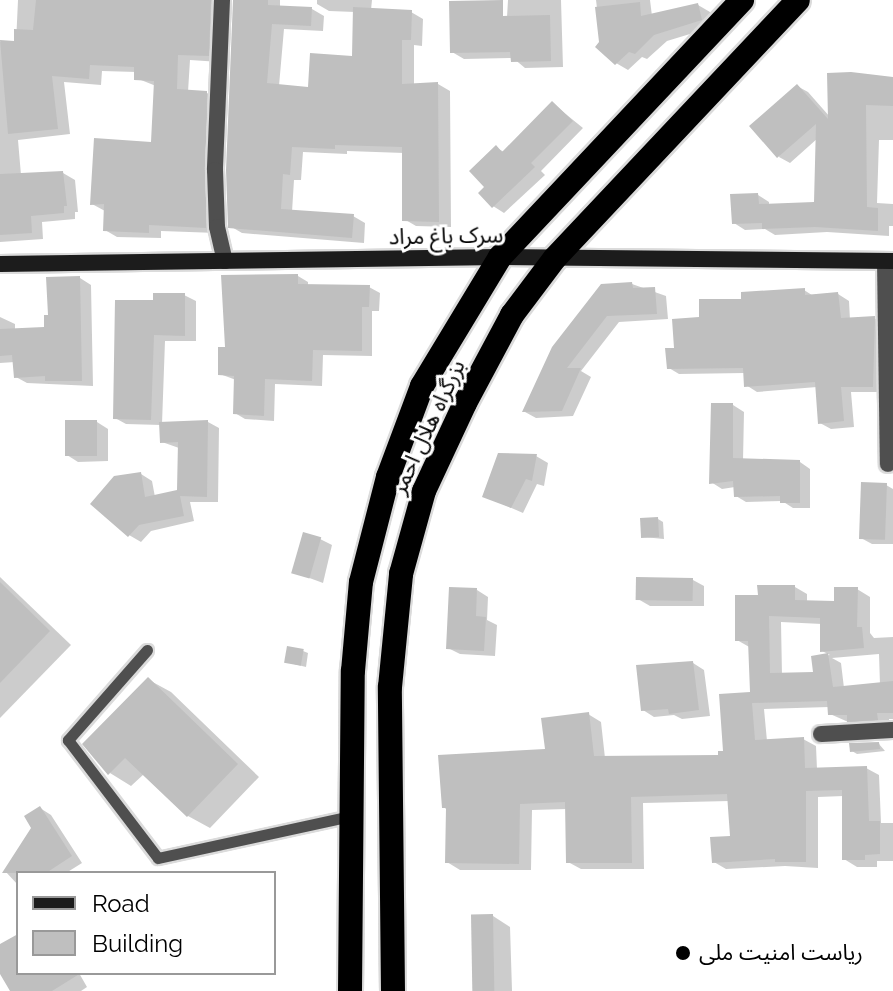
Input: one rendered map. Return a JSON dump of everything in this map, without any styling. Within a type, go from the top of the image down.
[{"type":"highway","name":"بزرگراه هلال احمر","points":[[350,991],[353,671],[361,582],[388,477],[422,386],[500,257],[742,0]]},
{"type":"highway","name":"بزرگراه هلال احمر","points":[[393,991],[390,687],[401,574],[424,491],[471,390],[512,315],[555,258],[798,0]]},
{"type":"highway","points":[[349,845],[391,842]]},
{"type":"street","points":[[222,0],[215,170],[217,227],[225,261]]},
{"type":"street","name":"سرک باغ مراد","points":[[0,264],[500,257],[889,261]]},
{"type":"street","points":[[888,464],[889,261]]},
{"type":"street","points":[[821,734],[893,730]]},
{"type":"lane","points":[[147,650],[68,740],[158,858],[350,816]]},
{"type":"building","points":[[36,0],[211,0],[209,56],[178,55],[177,89],[207,91],[206,228],[149,225],[149,233],[103,231],[104,204],[90,205],[94,138],[151,142],[154,81],[134,80],[134,67],[90,65],[89,79],[52,76],[58,129],[8,134],[0,40],[14,41],[14,29],[33,30]]},
{"type":"building","points":[[233,0],[268,0],[268,5],[312,7],[311,26],[272,24],[267,83],[308,87],[310,53],[352,56],[353,7],[412,10],[411,40],[402,40],[402,84],[438,82],[439,222],[402,221],[402,147],[335,145],[335,149],[292,147],[290,175],[283,174],[281,209],[354,214],[352,238],[228,228],[226,170]]},
{"type":"building","points":[[503,0],[503,16],[550,15],[551,61],[511,62],[510,52],[450,53],[449,1]]},
{"type":"building","points":[[640,2],[641,16],[698,3],[702,20],[654,35],[635,54],[629,52],[615,65],[595,47],[599,42],[595,7]]},
{"type":"building","points":[[851,72],[893,77],[893,106],[866,105],[867,207],[878,208],[878,231],[815,227],[762,229],[762,223],[732,224],[730,194],[758,193],[759,204],[814,202],[816,124],[777,158],[749,126],[797,84],[828,119],[827,73]]},
{"type":"building","points":[[552,101],[573,121],[531,163],[535,167],[492,208],[478,193],[484,187],[469,171],[496,145],[502,152]]},
{"type":"building","points":[[63,171],[67,206],[64,206],[64,213],[31,216],[32,233],[0,235],[0,174]]},
{"type":"building","points":[[298,274],[298,284],[370,285],[369,307],[362,307],[362,351],[313,350],[312,381],[265,379],[264,416],[233,414],[234,376],[218,375],[218,347],[225,347],[221,275]]},
{"type":"building","points":[[80,276],[82,381],[45,381],[45,376],[14,378],[12,355],[0,356],[0,329],[44,327],[44,315],[48,315],[46,277]]},
{"type":"building","points":[[632,282],[633,288],[655,287],[657,314],[607,316],[567,368],[581,368],[562,411],[522,412],[552,347],[601,284]]},
{"type":"building","points":[[805,288],[805,295],[838,292],[841,318],[875,316],[873,387],[841,387],[844,421],[818,424],[815,382],[744,387],[743,368],[667,369],[665,348],[674,348],[672,319],[699,317],[699,299],[741,299],[741,292]]},
{"type":"building","points":[[153,293],[185,293],[185,336],[154,335],[151,420],[113,419],[115,300],[153,300]]},
{"type":"building","points":[[711,403],[733,403],[733,458],[800,460],[800,503],[780,503],[780,496],[734,497],[733,481],[709,484]]},
{"type":"building","points":[[65,420],[97,420],[97,456],[65,456]]},
{"type":"building","points":[[208,420],[207,497],[180,496],[184,516],[139,525],[128,537],[90,504],[114,476],[141,472],[145,497],[177,490],[178,442],[160,443],[159,422]]},
{"type":"building","points":[[498,453],[537,454],[532,481],[526,479],[511,508],[482,497]]},
{"type":"building","points":[[861,482],[887,483],[885,540],[859,539]]},
{"type":"building","points":[[658,517],[659,537],[641,538],[640,518]]},
{"type":"building","points":[[303,532],[321,537],[309,579],[291,573]]},
{"type":"building","points":[[636,577],[693,578],[693,601],[636,600]]},
{"type":"building","points":[[0,582],[50,631],[0,683]]},
{"type":"building","points":[[757,585],[795,585],[795,600],[834,601],[834,587],[858,587],[857,627],[862,627],[864,648],[820,652],[820,618],[769,616],[770,673],[813,672],[811,656],[828,653],[833,687],[893,681],[893,713],[877,713],[878,720],[847,722],[847,715],[828,715],[827,701],[752,703],[755,740],[804,737],[805,768],[867,766],[869,821],[880,821],[880,854],[865,855],[865,860],[842,860],[842,790],[806,791],[806,862],[775,862],[775,859],[712,863],[710,837],[730,836],[727,794],[631,797],[632,863],[566,863],[565,802],[520,804],[519,864],[445,863],[446,808],[442,808],[438,755],[545,749],[541,718],[589,712],[594,756],[718,755],[718,751],[723,751],[719,694],[750,692],[748,641],[735,641],[735,595],[758,595]]},
{"type":"building","points":[[449,587],[477,588],[476,616],[486,617],[484,651],[446,649]]},
{"type":"building","points":[[287,646],[304,649],[301,666],[284,663]]},
{"type":"building","points":[[693,661],[699,710],[669,714],[668,709],[641,711],[636,665]]},
{"type":"building","points":[[148,677],[238,764],[187,817],[125,758],[108,775],[82,744]]},
{"type":"building","points":[[879,742],[880,749],[850,752],[849,743]]},
{"type":"building","points":[[40,806],[72,856],[49,871],[2,873],[31,828],[24,816]]},
{"type":"building","points":[[471,914],[493,914],[494,991],[472,991]]},
{"type":"building","points":[[16,935],[16,975],[78,975],[52,991],[10,991],[0,974],[0,944]]},
{"type":"place","name":"ریاست امنیت ملی","points":[[683,953]]}]
